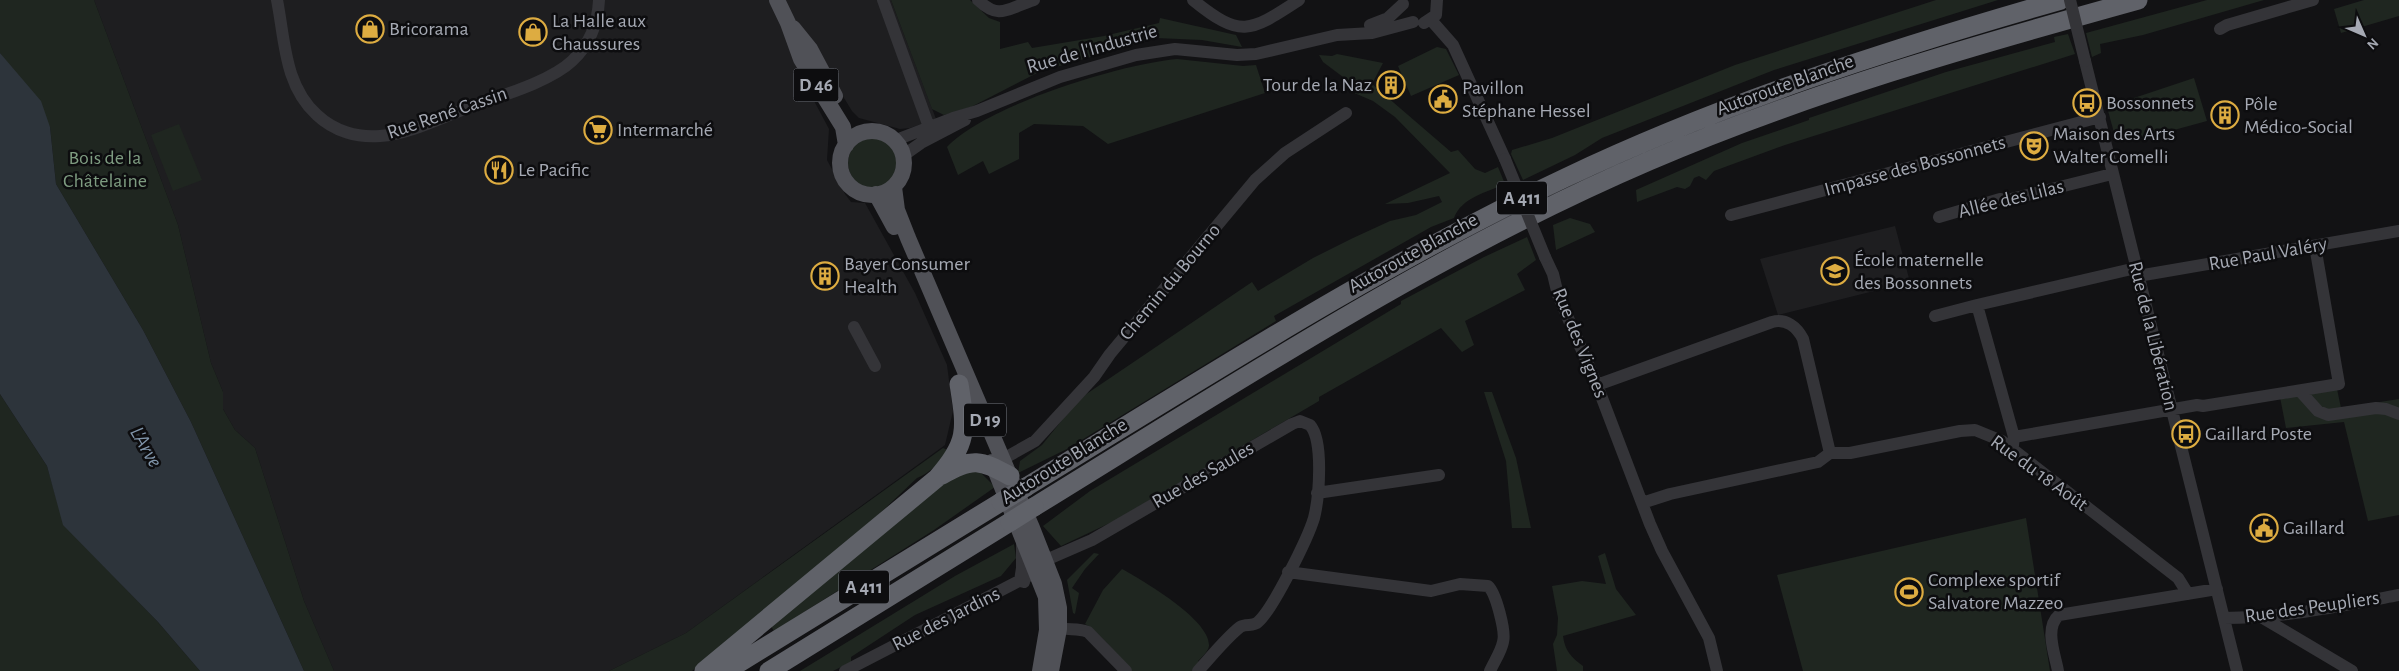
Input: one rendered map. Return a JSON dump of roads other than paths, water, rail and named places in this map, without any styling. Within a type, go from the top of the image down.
[{"type":"highway","name":"Autoroute Blanche","points":[[726,671],[1354,289],[1458,231],[1568,176],[1682,126],[1776,90],[1879,55],[2061,0]]},
{"type":"highway","name":"Autoroute Blanche","points":[[769,671],[1015,526],[1034,507],[1363,306],[1498,232],[1698,141],[1825,94],[1972,47],[2138,0]]},
{"type":"highway","points":[[937,478],[953,458],[963,438],[965,425],[959,384]]},
{"type":"highway","points":[[704,671],[937,478],[959,466],[972,462],[983,462],[1002,467]]},
{"type":"main road","name":"D 46","points":[[777,0],[788,23],[800,59],[843,127],[846,145]]},
{"type":"main road","name":"D 46","points":[[788,23],[810,49],[833,93],[861,133]]},
{"type":"main road","points":[[880,131],[896,140],[904,155],[904,170],[894,187],[876,194],[859,192],[846,181],[840,161],[846,145],[861,133],[880,131]]},
{"type":"main road","name":"D 19","points":[[894,187],[897,210],[908,238],[1056,594],[1059,626],[1051,671]]},
{"type":"main road","name":"D 19","points":[[876,194],[900,242],[959,384],[1002,467],[1015,526],[1043,566],[1045,591],[1059,626],[1040,671]]},
{"type":"street","name":"Rue René Cassin","points":[[277,0],[293,82],[308,106],[322,120],[340,130],[352,134],[379,136],[412,129],[440,119],[508,93],[560,70],[576,57],[588,40],[595,22],[598,0]]},
{"type":"street","points":[[883,0],[929,126]]},
{"type":"street","points":[[978,0],[994,12],[1016,3],[1034,0]]},
{"type":"street","points":[[1193,0],[1209,6],[1227,25],[1246,27],[1264,22],[1298,0]]},
{"type":"street","name":"Rue de la Libération","points":[[2070,0],[2170,409],[2237,671]]},
{"type":"street","points":[[2220,29],[2227,25],[2313,0]]},
{"type":"street","points":[[1404,2],[1405,14],[1413,22]]},
{"type":"street","name":"Rue de l'Industrie","points":[[1281,48],[1333,29],[1379,22],[1392,16],[1404,2]]},
{"type":"street","points":[[1431,20],[1441,3]]},
{"type":"street","name":"Rue de l'Industrie","points":[[896,140],[929,126],[977,111],[1060,76],[1158,51],[1190,49],[1246,55],[1342,34],[1372,32],[1413,22],[1421,24],[1431,20]]},
{"type":"street","name":"Rue des Vignes","points":[[1431,20],[1453,46],[1506,159],[1553,274],[1558,295],[1597,385],[1642,503],[1662,551],[1709,638],[1717,671]]},
{"type":"street","name":"Rue de l'Industrie","points":[[904,155],[977,111]]},
{"type":"street","name":"Chemin du Bourno","points":[[1002,467],[1035,441],[1094,377],[1110,354],[1255,180],[1285,153],[1346,113]]},
{"type":"street","name":"Impasse des Bossonnets","points":[[1731,215],[2100,117]]},
{"type":"street","name":"Allée des Lilas","points":[[1939,217],[2000,199],[2007,200],[2112,174]]},
{"type":"street","name":"Rue Paul Valéry","points":[[1935,316],[1977,305],[2137,272],[2399,232]]},
{"type":"street","points":[[1977,305],[2012,442],[2170,409],[2339,384],[2315,246]]},
{"type":"street","points":[[1597,385],[1772,322],[1781,321],[1794,326],[1803,340],[1830,453]]},
{"type":"street","points":[[854,327],[875,366]]},
{"type":"street","points":[[2300,391],[2318,411],[2328,415],[2376,408],[2386,409],[2399,414]]},
{"type":"street","name":"Rue des Saules","points":[[1043,566],[1092,540],[1297,422],[1307,423],[1315,434],[1319,455],[1314,519],[1274,601],[1258,622],[1242,626],[1198,671]]},
{"type":"street","name":"Rue du 18 Août","points":[[1642,503],[1670,494],[1818,462],[1830,453],[1850,453],[1969,430],[2012,442],[2178,578],[2188,594]]},
{"type":"street","points":[[1317,493],[1440,475]]},
{"type":"street","name":"Rue des Jardins","points":[[1015,526],[1023,562],[1020,581]]},
{"type":"street","name":"Rue des Jardins","points":[[845,671],[1020,581],[1043,566]]},
{"type":"street","points":[[1288,572],[1431,591],[1460,584],[1488,586],[1495,597],[1504,636],[1501,648],[1490,671]]},
{"type":"street","name":"Rue des Jardins","points":[[1020,581],[1045,591]]},
{"type":"street","points":[[2058,671],[2051,629],[2059,615],[2217,590]]},
{"type":"street","name":"Rue des Peupliers","points":[[2224,618],[2263,618],[2399,594]]},
{"type":"street","points":[[2296,613],[2298,639]]},
{"type":"street","points":[[2263,618],[2352,671]]},
{"type":"street","points":[[1059,626],[1088,632],[1126,671]]},
{"type":"water","name":"L'Arve","points":[[0,53],[41,101],[50,127],[56,184],[143,330],[191,422],[304,671],[200,671],[158,622],[63,525],[47,466],[0,394]]},
{"type":"place","name":"Bricorama","points":[[370,29]]},
{"type":"place","name":"La Halle aux Chaussures","points":[[533,32]]},
{"type":"place","name":"Tour de la Naz","points":[[1391,85]]},
{"type":"place","name":"Pavillon Stéphane Hessel","points":[[1443,99]]},
{"type":"place","name":"Bossonnets","points":[[2087,103]]},
{"type":"place","name":"Pôle Médico-Social","points":[[2225,115]]},
{"type":"place","name":"Intermarché","points":[[598,130]]},
{"type":"place","name":"Maison des Arts Walter Comelli","points":[[2034,146]]},
{"type":"place","name":"Le Pacific","points":[[499,170]]},
{"type":"place","name":"École maternelle des Bossonnets","points":[[1835,271]]},
{"type":"place","name":"Bayer Consumer Health","points":[[825,276]]},
{"type":"place","name":"Gaillard Poste","points":[[2186,434]]},
{"type":"place","name":"Gaillard","points":[[2264,528]]},
{"type":"place","name":"Complexe sportif Salvatore Mazzeo","points":[[1909,592]]},
{"type":"park label","name":"Bois de la Châtelaine","points":[[105,170]]}]
